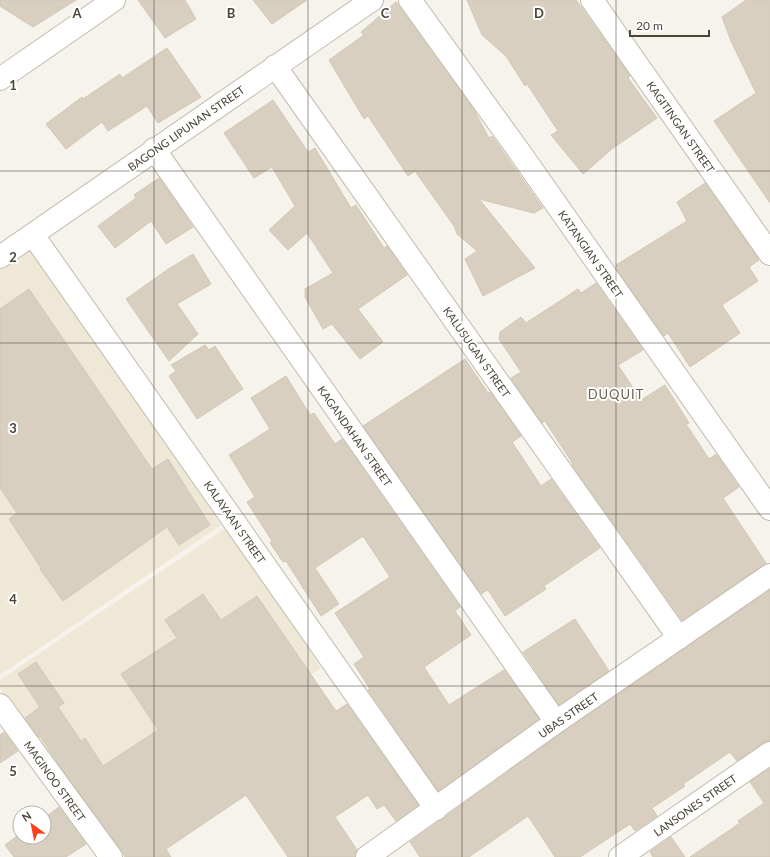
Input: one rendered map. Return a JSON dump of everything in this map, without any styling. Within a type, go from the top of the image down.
[{"type":"street","points":[[0,79],[114,0]]},
{"type":"street","name":"BAGONG LIPUNAN STREET","points":[[0,256],[33,235],[154,149],[372,0]]},
{"type":"street","name":"KATANGIAN STREET","points":[[410,0],[522,154],[770,509]]},
{"type":"street","name":"KAGITINGAN STREET","points":[[592,0],[770,254]]},
{"type":"street","name":"KALUSUGAN STREET","points":[[275,66],[679,638]]},
{"type":"street","name":"KAGANDAHAN STREET","points":[[154,149],[556,722]]},
{"type":"street","name":"KALAYAAN STREET","points":[[33,235],[436,809]]},
{"type":"street","name":"UBAS STREET","points":[[367,857],[556,722],[770,575]]},
{"type":"street","name":"MAGINOO STREET","points":[[0,705],[110,857]]},
{"type":"street","name":"LANSONES STREET","points":[[620,857],[770,753]]},
{"type":"shaded area","points":[[31,245],[221,525],[0,675],[0,266]]},
{"type":"shaded area","points":[[227,527],[321,668],[90,823],[0,689],[0,680]]},
{"type":"building","points":[[0,0],[76,0],[33,27],[0,6]]},
{"type":"building","points":[[138,0],[185,0],[196,19],[165,38]]},
{"type":"building","points":[[253,0],[307,0],[272,24]]},
{"type":"building","points":[[467,0],[576,0],[630,76],[628,78],[657,118],[613,148],[583,174],[551,135],[558,131],[527,84],[525,86],[506,56],[482,35]]},
{"type":"building","points":[[746,0],[770,0],[770,203],[714,121],[756,93],[731,41],[722,17]]},
{"type":"building","points":[[396,2],[474,110],[489,138],[492,136],[543,208],[534,213],[479,199],[535,268],[483,296],[465,259],[477,251],[457,234],[454,226],[415,171],[408,176],[368,116],[364,119],[329,60],[364,35],[361,32]]},
{"type":"building","points":[[167,48],[201,97],[158,123],[147,106],[108,131],[102,122],[66,149],[46,124],[82,97],[83,99],[120,74],[122,78]]},
{"type":"building","points":[[273,100],[308,152],[315,148],[351,208],[356,205],[384,248],[387,246],[407,275],[358,309],[383,342],[360,359],[332,324],[323,329],[305,297],[305,289],[333,273],[307,233],[288,250],[269,230],[295,206],[272,167],[254,178],[224,133]]},
{"type":"building","points":[[159,178],[193,227],[166,244],[151,221],[115,248],[98,226],[136,198],[134,195]]},
{"type":"building","points":[[705,183],[759,260],[749,267],[758,281],[722,305],[740,333],[690,367],[668,333],[664,336],[617,270],[616,265],[687,221],[677,202]]},
{"type":"building","points":[[193,254],[211,284],[177,304],[198,334],[169,361],[126,299],[167,270]]},
{"type":"building","points":[[596,283],[643,350],[618,365],[641,400],[665,385],[689,423],[686,424],[709,459],[716,454],[739,487],[723,498],[766,563],[682,620],[572,465],[573,464],[545,421],[542,423],[511,378],[521,372],[499,339],[500,332],[521,317],[526,323],[578,289],[581,293]]},
{"type":"building","points":[[29,289],[152,469],[168,459],[210,525],[179,545],[167,527],[63,601],[40,569],[41,568],[9,519],[17,513],[0,488],[0,309]]},
{"type":"building","points":[[205,345],[209,350],[215,346],[243,389],[197,419],[169,376],[176,371],[171,365]]},
{"type":"building","points":[[465,359],[488,393],[490,392],[521,436],[512,442],[541,486],[551,479],[600,548],[544,586],[546,589],[505,616],[488,590],[481,594],[363,426]]},
{"type":"building","points":[[286,376],[310,415],[314,413],[335,444],[342,439],[460,607],[455,611],[471,635],[424,667],[449,705],[504,670],[539,719],[438,791],[368,690],[370,689],[354,664],[364,657],[335,613],[390,577],[363,536],[315,568],[339,604],[321,616],[286,561],[283,562],[270,543],[272,541],[247,502],[255,497],[229,455],[270,429],[251,398]]},
{"type":"building","points":[[770,590],[770,741],[763,743],[737,761],[730,752],[683,784],[685,786],[652,808],[657,816],[635,831],[630,824],[580,857],[555,857],[528,816],[469,857],[420,857],[410,842],[563,732]]},
{"type":"building","points":[[203,594],[221,620],[257,596],[336,711],[347,704],[418,805],[396,821],[384,805],[377,809],[368,795],[335,817],[357,850],[355,857],[288,857],[246,795],[166,849],[171,857],[125,857],[40,736],[39,737],[25,718],[40,707],[18,674],[36,662],[64,703],[58,707],[81,741],[85,738],[103,766],[158,730],[121,674],[177,638],[165,620]]},
{"type":"building","points":[[575,619],[609,671],[559,705],[523,652]]},
{"type":"building","points":[[4,732],[18,751],[0,763],[0,735]]},
{"type":"building","points":[[770,768],[770,857],[690,857],[740,823],[738,821],[764,803],[750,782]]},
{"type":"building","points":[[59,807],[86,844],[66,857],[14,857],[5,845],[12,840],[12,845],[52,845],[52,812]]},
{"type":"building","points":[[671,837],[685,857],[653,857],[650,852]]},
{"type":"district","name":"DUQUIT","points":[[616,394]]}]
